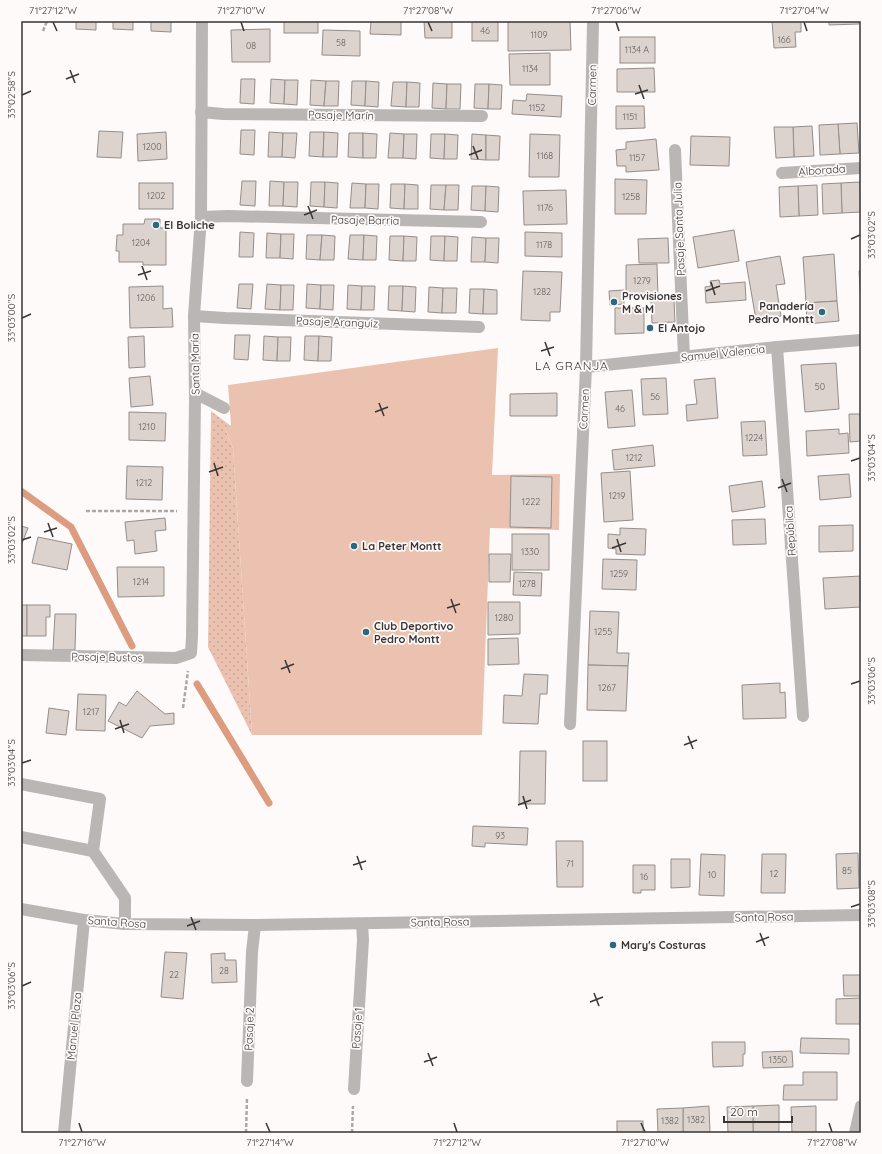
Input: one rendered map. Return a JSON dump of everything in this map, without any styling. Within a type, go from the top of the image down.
[{"type":"street","name":"Santa María","points":[[191,653],[194,511],[194,316],[201,217],[202,21]]},
{"type":"street","name":"Carmen","points":[[570,724],[586,367],[593,21]]},
{"type":"street","name":"Pasaje Marín","points":[[201,112],[223,114],[482,116]]},
{"type":"street","name":"Pasaje Santa Julia","points":[[675,150],[684,357]]},
{"type":"street","name":"Alborada","points":[[782,173],[861,168]]},
{"type":"street","name":"Pasaje Barria","points":[[201,217],[236,216],[481,222]]},
{"type":"street","name":"Pasaje Aranguiz","points":[[194,316],[479,327]]},
{"type":"street","name":"Samuel Valencia","points":[[586,367],[777,347],[861,340]]},
{"type":"street","name":"República","points":[[777,347],[803,716]]},
{"type":"street","points":[[195,393],[224,408]]},
{"type":"street","name":"Pasaje Bustos","points":[[21,655],[176,658],[191,653]]},
{"type":"street","points":[[21,784],[100,799],[92,851]]},
{"type":"street","points":[[21,837],[92,851],[125,898],[125,924]]},
{"type":"street","name":"Santa Rosa","points":[[21,909],[84,920],[125,924],[255,925],[861,915]]},
{"type":"street","name":"Manuel Plaza","points":[[64,1133],[84,920]]},
{"type":"street","name":"Pasaje 1","points":[[354,1089],[363,940],[362,924]]},
{"type":"street","name":"Pasaje 2","points":[[247,1081],[252,952],[255,925]]},
{"type":"street","points":[[855,1133],[861,1106]]},
{"type":"path","points":[[43,31],[48,21]]},
{"type":"path","points":[[86,510],[194,511]]},
{"type":"path","points":[[183,708],[191,653]]},
{"type":"path","points":[[246,1133],[247,1081]]},
{"type":"path","points":[[352,1133],[354,1089]]},
{"type":"shaded area","name":"La Peter Montt","points":[[498,348],[492,475],[560,474],[559,530],[490,528],[482,735],[252,735],[233,448],[225,428],[231,425],[228,385]]},
{"type":"shaded area","points":[[211,411],[231,426],[225,428],[233,448],[252,735],[208,647]]},
{"type":"building","points":[[76,21],[96,21],[96,30],[76,29]]},
{"type":"building","points":[[113,21],[133,21],[133,30],[113,29]]},
{"type":"building","points":[[151,21],[171,21],[171,32],[151,31]]},
{"type":"building","points":[[284,21],[318,21],[318,33],[284,33]]},
{"type":"building","points":[[371,21],[401,21],[401,35],[370,34]]},
{"type":"building","points":[[424,21],[452,21],[452,38],[425,38]]},
{"type":"building","points":[[472,21],[498,21],[498,41],[472,41]]},
{"type":"building","points":[[508,21],[570,21],[571,50],[508,51]]},
{"type":"building","points":[[772,21],[801,21],[801,32],[795,32],[796,47],[774,48]]},
{"type":"building","points":[[829,21],[859,21],[859,24],[829,25]]},
{"type":"building","points":[[270,29],[270,62],[232,62],[231,30]]},
{"type":"building","points":[[323,30],[360,31],[360,56],[322,55]]},
{"type":"building","points":[[620,37],[655,37],[655,63],[620,63]]},
{"type":"building","points":[[550,53],[550,85],[510,85],[509,54]]},
{"type":"building","points":[[654,68],[655,92],[617,92],[617,69]]},
{"type":"building","points":[[241,79],[255,79],[254,104],[240,103]]},
{"type":"building","points":[[271,79],[285,80],[284,104],[270,103]]},
{"type":"building","points":[[285,80],[298,80],[297,105],[284,104]]},
{"type":"building","points":[[311,80],[326,81],[324,106],[310,105]]},
{"type":"building","points":[[326,81],[339,81],[338,106],[324,106]]},
{"type":"building","points":[[352,81],[366,81],[365,106],[351,105]]},
{"type":"building","points":[[366,81],[379,82],[378,107],[365,106]]},
{"type":"building","points":[[393,82],[407,82],[406,107],[391,106]]},
{"type":"building","points":[[407,82],[420,83],[419,107],[406,107]]},
{"type":"building","points":[[433,83],[447,84],[446,109],[432,108]]},
{"type":"building","points":[[447,84],[461,84],[460,109],[446,109]]},
{"type":"building","points":[[475,84],[489,84],[488,109],[474,108]]},
{"type":"building","points":[[489,84],[502,85],[501,109],[488,109]]},
{"type":"building","points":[[527,94],[562,96],[561,117],[512,114],[513,100],[526,101]]},
{"type":"building","points":[[616,106],[644,106],[645,128],[616,129]]},
{"type":"building","points":[[857,123],[859,153],[840,154],[838,124]]},
{"type":"building","points":[[838,124],[840,154],[820,155],[819,125]]},
{"type":"building","points":[[812,126],[814,156],[794,157],[793,127]]},
{"type":"building","points":[[774,127],[793,127],[794,157],[776,158]]},
{"type":"building","points":[[241,130],[255,130],[254,155],[240,154]]},
{"type":"building","points":[[99,131],[123,132],[121,158],[97,157]]},
{"type":"building","points":[[166,132],[167,159],[138,161],[137,134]]},
{"type":"building","points":[[269,132],[283,133],[282,157],[268,157]]},
{"type":"building","points":[[310,132],[324,132],[323,157],[309,156]]},
{"type":"building","points":[[324,132],[338,133],[337,157],[323,157]]},
{"type":"building","points":[[283,133],[297,133],[295,158],[282,157]]},
{"type":"building","points":[[349,133],[363,133],[363,158],[348,157]]},
{"type":"building","points":[[363,133],[377,134],[376,158],[363,158]]},
{"type":"building","points":[[390,133],[404,134],[403,158],[388,158]]},
{"type":"building","points":[[404,134],[417,134],[416,159],[403,158]]},
{"type":"building","points":[[431,134],[445,134],[444,159],[430,158]]},
{"type":"building","points":[[445,134],[458,135],[457,159],[444,159]]},
{"type":"building","points":[[472,134],[486,135],[486,160],[471,159]]},
{"type":"building","points":[[530,134],[560,135],[559,177],[529,177]]},
{"type":"building","points":[[486,135],[500,136],[499,160],[486,160]]},
{"type":"building","points":[[691,136],[730,137],[729,166],[690,165]]},
{"type":"building","points":[[656,139],[659,170],[626,172],[626,166],[617,166],[616,150],[626,149],[626,142]]},
{"type":"building","points":[[615,179],[647,180],[646,214],[615,214]]},
{"type":"building","points":[[242,181],[256,181],[255,206],[240,205]]},
{"type":"building","points":[[270,181],[284,182],[283,206],[269,206]]},
{"type":"building","points":[[284,182],[298,182],[297,207],[283,206]]},
{"type":"building","points":[[311,182],[325,182],[324,207],[310,206]]},
{"type":"building","points":[[325,182],[338,183],[337,208],[324,207]]},
{"type":"building","points":[[860,182],[861,212],[842,213],[841,183]]},
{"type":"building","points":[[139,183],[173,183],[173,209],[139,209]]},
{"type":"building","points":[[352,183],[366,184],[365,208],[350,208]]},
{"type":"building","points":[[841,183],[842,213],[823,214],[822,184]]},
{"type":"building","points":[[366,184],[379,184],[378,209],[365,208]]},
{"type":"building","points":[[391,184],[405,184],[404,209],[390,208]]},
{"type":"building","points":[[405,184],[418,185],[418,209],[404,209]]},
{"type":"building","points":[[431,185],[446,185],[444,210],[430,209]]},
{"type":"building","points":[[446,185],[459,185],[458,210],[444,210]]},
{"type":"building","points":[[817,185],[818,215],[799,216],[798,186]]},
{"type":"building","points":[[472,186],[486,186],[485,211],[471,210]]},
{"type":"building","points":[[486,186],[499,187],[498,212],[485,211]]},
{"type":"building","points":[[798,186],[799,216],[780,217],[779,187]]},
{"type":"building","points":[[566,190],[567,224],[524,225],[523,191]]},
{"type":"building","points":[[145,219],[160,219],[160,228],[166,228],[166,265],[143,265],[143,262],[119,262],[119,251],[116,251],[117,235],[123,235],[123,224],[144,224]]},
{"type":"building","points":[[734,230],[739,261],[698,268],[693,237]]},
{"type":"building","points":[[240,232],[254,233],[253,257],[239,257]]},
{"type":"building","points":[[525,232],[562,233],[562,257],[525,256]]},
{"type":"building","points":[[267,233],[281,234],[280,258],[266,258]]},
{"type":"building","points":[[281,234],[294,234],[293,259],[280,258]]},
{"type":"building","points":[[307,235],[322,235],[320,260],[306,259]]},
{"type":"building","points":[[322,235],[335,236],[334,260],[320,260]]},
{"type":"building","points":[[350,235],[364,235],[363,260],[348,259]]},
{"type":"building","points":[[364,235],[377,236],[376,260],[363,260]]},
{"type":"building","points":[[390,236],[404,236],[403,261],[389,260]]},
{"type":"building","points":[[404,236],[417,237],[416,261],[403,261]]},
{"type":"building","points":[[431,236],[445,236],[444,261],[430,260]]},
{"type":"building","points":[[445,236],[458,237],[457,261],[444,261]]},
{"type":"building","points":[[472,237],[486,238],[485,262],[471,262]]},
{"type":"building","points":[[486,238],[499,238],[498,263],[485,262]]},
{"type":"building","points":[[668,238],[669,263],[639,263],[638,239]]},
{"type":"building","points":[[834,254],[837,301],[806,303],[803,257]]},
{"type":"building","points":[[780,256],[785,284],[776,285],[781,316],[756,320],[746,262]]},
{"type":"building","points":[[657,264],[658,297],[626,298],[626,265]]},
{"type":"building","points":[[861,270],[861,302],[859,271]]},
{"type":"building","points":[[523,271],[562,272],[560,312],[550,312],[550,321],[521,320]]},
{"type":"building","points":[[719,280],[720,284],[745,282],[746,300],[706,303],[705,287],[711,286],[710,281]]},
{"type":"building","points":[[239,284],[253,284],[251,309],[237,308]]},
{"type":"building","points":[[267,284],[281,285],[280,310],[265,309]]},
{"type":"building","points":[[307,284],[321,285],[320,309],[306,308]]},
{"type":"building","points":[[281,285],[294,285],[293,310],[280,310]]},
{"type":"building","points":[[321,285],[334,285],[333,310],[320,309]]},
{"type":"building","points":[[348,285],[362,286],[361,310],[347,309]]},
{"type":"building","points":[[163,286],[163,309],[172,308],[173,327],[130,328],[129,287]]},
{"type":"building","points":[[362,286],[375,286],[374,310],[361,310]]},
{"type":"building","points":[[389,286],[403,286],[402,311],[388,310]]},
{"type":"building","points":[[403,286],[416,287],[415,312],[402,311]]},
{"type":"building","points":[[429,287],[443,288],[442,313],[428,312]]},
{"type":"building","points":[[443,288],[457,288],[456,313],[442,313]]},
{"type":"building","points":[[470,289],[484,289],[483,314],[469,313]]},
{"type":"building","points":[[484,289],[497,290],[497,314],[483,314]]},
{"type":"building","points":[[624,290],[624,304],[610,305],[609,291]]},
{"type":"building","points":[[674,299],[675,322],[652,323],[651,300]]},
{"type":"building","name":"Panadería Pedro Montt","points":[[837,301],[839,321],[807,324],[806,303]]},
{"type":"building","points":[[615,308],[644,308],[644,333],[615,334]]},
{"type":"building","points":[[235,335],[250,335],[248,360],[234,359]]},
{"type":"building","points":[[144,336],[145,367],[129,368],[128,337]]},
{"type":"building","points":[[264,336],[278,337],[277,361],[263,360]]},
{"type":"building","points":[[305,336],[319,336],[318,361],[304,360]]},
{"type":"building","points":[[319,336],[332,337],[331,361],[318,361]]},
{"type":"building","points":[[278,337],[291,337],[290,361],[277,361]]},
{"type":"building","points":[[836,363],[839,409],[805,412],[801,365]]},
{"type":"building","points":[[150,376],[153,405],[131,407],[129,378]]},
{"type":"building","points":[[666,378],[668,414],[643,415],[641,379]]},
{"type":"building","points":[[715,378],[718,418],[687,421],[686,405],[697,404],[694,380]]},
{"type":"building","points":[[632,390],[635,426],[608,428],[605,392]]},
{"type":"building","points":[[557,393],[557,416],[510,416],[510,394]]},
{"type":"building","points":[[129,412],[166,413],[165,441],[129,440]]},
{"type":"building","points":[[849,414],[861,414],[861,441],[850,442]]},
{"type":"building","points":[[765,421],[767,455],[743,456],[741,422]]},
{"type":"building","points":[[839,429],[839,434],[848,433],[849,453],[807,456],[806,431]]},
{"type":"building","points":[[653,445],[655,466],[614,470],[612,450]]},
{"type":"building","points":[[127,466],[163,467],[162,500],[126,499]]},
{"type":"building","points":[[630,471],[633,520],[604,522],[601,473]]},
{"type":"building","points":[[849,474],[851,497],[820,500],[818,476]]},
{"type":"building","points":[[511,476],[552,477],[551,528],[510,527]]},
{"type":"building","points":[[762,481],[765,507],[732,512],[729,486]]},
{"type":"building","points":[[165,518],[166,530],[155,531],[157,551],[135,554],[134,540],[127,541],[125,522]]},
{"type":"building","points":[[765,519],[766,544],[733,545],[732,520]]},
{"type":"building","points":[[853,525],[853,551],[819,552],[819,526]]},
{"type":"building","points":[[21,526],[28,528],[21,546]]},
{"type":"building","points":[[620,528],[646,529],[645,555],[616,554],[616,549],[608,548],[608,534],[620,535]]},
{"type":"building","points":[[512,534],[549,534],[549,570],[512,570]]},
{"type":"building","points":[[38,537],[72,544],[67,570],[32,563]]},
{"type":"building","points":[[489,554],[511,554],[510,582],[489,582]]},
{"type":"building","points":[[603,559],[637,560],[636,590],[602,589]]},
{"type":"building","points":[[117,567],[164,567],[164,596],[118,597]]},
{"type":"building","points":[[514,572],[542,573],[541,596],[513,595]]},
{"type":"building","points":[[861,576],[861,607],[825,609],[823,578]]},
{"type":"building","points":[[488,602],[520,602],[520,634],[488,635]]},
{"type":"building","points":[[21,605],[27,605],[27,636],[21,636]]},
{"type":"building","points":[[27,605],[50,605],[50,617],[46,617],[46,636],[27,636]]},
{"type":"building","points":[[590,611],[619,612],[617,653],[629,653],[628,666],[588,665]]},
{"type":"building","points":[[55,614],[76,614],[75,650],[53,650]]},
{"type":"building","points":[[518,638],[519,664],[488,665],[488,639]]},
{"type":"building","points":[[588,665],[628,666],[626,711],[587,710]]},
{"type":"building","points":[[524,674],[548,675],[547,694],[540,694],[538,724],[503,723],[504,695],[522,696]]},
{"type":"building","points":[[780,683],[780,693],[785,692],[786,718],[743,719],[742,685]]},
{"type":"building","points":[[137,691],[165,714],[174,713],[174,724],[150,726],[142,738],[108,721],[119,702],[126,706]]},
{"type":"building","points":[[78,694],[106,695],[105,731],[76,730]]},
{"type":"building","points":[[49,708],[69,711],[66,735],[46,733]]},
{"type":"building","points":[[583,741],[607,741],[607,781],[583,781]]},
{"type":"building","points":[[520,751],[546,751],[545,804],[519,804]]},
{"type":"building","points":[[473,826],[528,828],[527,845],[485,843],[485,847],[472,846]]},
{"type":"building","points":[[556,841],[583,841],[583,887],[557,887]]},
{"type":"building","points":[[858,853],[859,888],[837,889],[836,854]]},
{"type":"building","points":[[701,854],[725,855],[724,896],[699,895]]},
{"type":"building","points":[[762,854],[786,854],[785,893],[761,893]]},
{"type":"building","points":[[671,859],[690,859],[690,887],[671,888]]},
{"type":"building","points":[[633,865],[655,865],[655,890],[641,890],[641,893],[633,893]]},
{"type":"building","points":[[165,952],[187,953],[183,999],[161,997]]},
{"type":"building","points":[[225,953],[225,960],[236,960],[237,982],[212,983],[211,954]]},
{"type":"building","points":[[843,975],[861,975],[861,996],[844,996]]},
{"type":"building","points":[[861,998],[861,1024],[836,1024],[836,999]]},
{"type":"building","points":[[801,1038],[849,1039],[849,1054],[800,1053]]},
{"type":"building","points":[[712,1042],[745,1042],[743,1066],[713,1067]]},
{"type":"building","points":[[792,1051],[793,1067],[763,1068],[762,1052]]},
{"type":"building","points":[[803,1072],[837,1072],[837,1100],[783,1100],[784,1085],[803,1085]]},
{"type":"building","points":[[779,1105],[779,1133],[753,1133],[753,1106]]},
{"type":"building","points":[[709,1106],[710,1133],[683,1133],[683,1108]]},
{"type":"building","points":[[753,1106],[753,1133],[728,1133],[727,1107]]},
{"type":"building","points":[[816,1106],[816,1133],[792,1133],[791,1107]]},
{"type":"building","points":[[683,1108],[683,1133],[658,1133],[657,1109]]},
{"type":"building","points":[[617,1121],[643,1121],[643,1133],[617,1133]]},
{"type":"waterway","points":[[21,491],[71,527],[132,646]]},
{"type":"waterway","points":[[197,684],[269,803]]},
{"type":"place","name":"El Boliche","points":[[156,225]]},
{"type":"place","name":"Provisiones M & M","points":[[614,302]]},
{"type":"place","name":"Panadería Pedro Montt","points":[[822,312]]},
{"type":"place","name":"El Antojo","points":[[650,328]]},
{"type":"place","name":"La Peter Montt","points":[[354,546]]},
{"type":"place","name":"Club Deportivo Pedro Montt","points":[[366,632]]},
{"type":"place","name":"Mary's Costuras","points":[[613,945]]},
{"type":"district","name":"LA GRANJA","points":[[572,366]]}]
